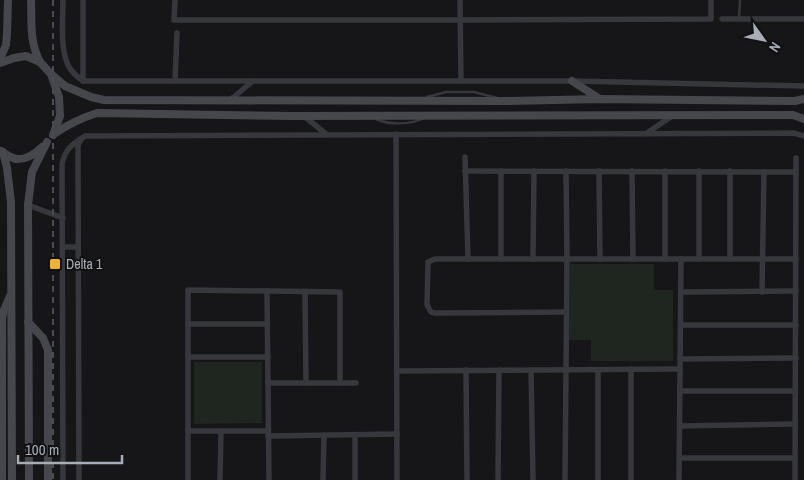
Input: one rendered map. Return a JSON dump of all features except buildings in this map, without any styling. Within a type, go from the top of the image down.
[{"type":"street","points":[[0,59],[6,45],[8,0]]},
{"type":"street","points":[[31,0],[34,52],[40,62],[65,86],[90,97],[104,100],[600,99],[795,101],[804,99]]},
{"type":"street","points":[[63,0],[63,50],[72,71],[83,81],[572,81],[804,86]]},
{"type":"street","points":[[83,0],[83,81]]},
{"type":"street","points":[[174,0],[174,20],[711,19],[711,0]]},
{"type":"street","points":[[460,0],[460,81]]},
{"type":"street","points":[[722,19],[804,19]]},
{"type":"street","points":[[175,81],[177,32]]},
{"type":"street","points":[[0,63],[26,56],[40,62]]},
{"type":"street","points":[[51,74],[59,97],[60,116],[54,134]]},
{"type":"street","points":[[230,100],[253,81]]},
{"type":"street","points":[[572,81],[600,99]]},
{"type":"street","points":[[1,151],[16,159],[28,157],[38,151],[54,134],[66,126],[97,113],[304,116],[793,116],[804,119]]},
{"type":"street","points":[[304,116],[326,134]]},
{"type":"street","points":[[647,133],[672,116]]},
{"type":"street","points":[[63,480],[62,164],[65,153],[71,146],[86,136],[647,133],[794,134],[804,136]]},
{"type":"street","points":[[396,134],[397,480]]},
{"type":"street","points":[[79,480],[78,146],[82,138]]},
{"type":"street","points":[[29,480],[28,206],[32,172],[47,142]]},
{"type":"street","points":[[1,151],[7,168],[11,202],[12,480]]},
{"type":"street","points":[[465,157],[468,259]]},
{"type":"street","points":[[795,480],[796,158]]},
{"type":"street","points":[[465,171],[796,172]]},
{"type":"street","points":[[501,171],[501,259]]},
{"type":"street","points":[[533,259],[534,171]]},
{"type":"street","points":[[565,480],[566,171]]},
{"type":"street","points":[[599,171],[600,259]]},
{"type":"street","points":[[632,171],[633,259]]},
{"type":"street","points":[[665,259],[666,171]]},
{"type":"street","points":[[699,171],[699,259]]},
{"type":"street","points":[[730,172],[730,259]]},
{"type":"street","points":[[762,292],[764,172]]},
{"type":"street","points":[[28,206],[63,218]]},
{"type":"street","points":[[63,247],[78,247]]},
{"type":"street","points":[[566,312],[431,312],[427,304],[428,262],[435,259],[796,259]]},
{"type":"street","points":[[679,480],[681,259]]},
{"type":"street","points":[[188,480],[189,290],[338,291],[341,293],[340,383]]},
{"type":"street","points":[[681,292],[796,291]]},
{"type":"street","points":[[267,292],[269,480]]},
{"type":"street","points":[[306,292],[306,383]]},
{"type":"street","points":[[2,480],[2,318],[11,294]]},
{"type":"street","points":[[28,322],[43,338],[48,350],[48,480]]},
{"type":"street","points":[[188,324],[268,324]]},
{"type":"street","points":[[681,325],[796,326]]},
{"type":"street","points":[[188,358],[268,357]]},
{"type":"street","points":[[680,359],[796,358]]},
{"type":"street","points":[[630,369],[631,480]]},
{"type":"street","points":[[397,371],[680,369]]},
{"type":"street","points":[[466,370],[467,480]]},
{"type":"street","points":[[498,480],[499,370]]},
{"type":"street","points":[[531,370],[534,480]]},
{"type":"street","points":[[598,370],[598,480]]},
{"type":"street","points":[[268,383],[356,383]]},
{"type":"street","points":[[680,392],[796,391]]},
{"type":"street","points":[[680,426],[795,424]]},
{"type":"street","points":[[188,431],[324,435],[397,434]]},
{"type":"street","points":[[220,431],[220,480]]},
{"type":"street","points":[[323,480],[324,435]]},
{"type":"street","points":[[355,435],[355,480]]},
{"type":"street","points":[[680,458],[795,458]]},
{"type":"lane","points":[[739,19],[740,0]]},
{"type":"shaded area","points":[[570,264],[654,264],[654,290],[673,290],[673,361],[591,361],[591,340],[569,340]]},
{"type":"shaded area","points":[[194,362],[262,362],[262,423],[194,424]]},
{"type":"railway","points":[[53,0],[53,480]]},
{"type":"place","name":"Delta 1","points":[[55,264]]}]
